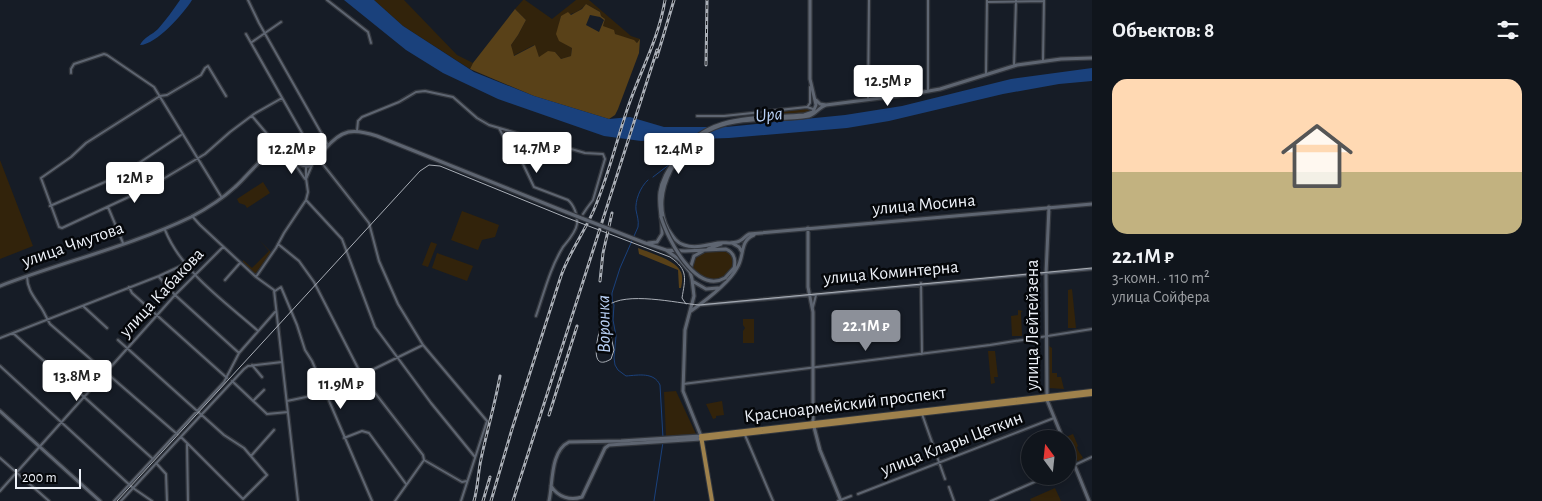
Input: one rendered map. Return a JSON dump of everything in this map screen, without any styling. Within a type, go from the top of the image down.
[{"type":"main road","points":[[645,243],[659,240],[662,235],[660,200],[662,184],[671,166],[695,136],[720,123],[813,112],[816,106],[810,79],[810,0]]},
{"type":"main road","points":[[815,97],[819,103],[826,105],[928,92],[1014,66],[1061,59],[1092,58]]},
{"type":"main road","points":[[742,253],[738,246],[731,242],[689,247],[680,244],[667,227],[662,204],[665,183],[683,152],[699,137],[718,127],[742,120],[810,116],[826,105]]},
{"type":"main road","points":[[279,152],[300,165],[306,166],[313,163],[340,134],[350,131],[368,133],[666,250],[724,249],[730,251],[735,258],[734,269]]},
{"type":"main road","name":"улица Чмутова","points":[[0,286],[164,228],[192,216],[222,198],[264,159],[279,152]]},
{"type":"main road","name":"улица Мосина","points":[[731,242],[738,242],[749,234],[1092,204]]},
{"type":"main road","name":"улица Лейтейзена","points":[[1049,208],[1046,273],[1047,398],[1059,430]]},
{"type":"main road","points":[[661,217],[666,233],[674,248],[700,277],[712,282],[725,278],[741,260]]},
{"type":"main road","points":[[808,228],[809,294],[813,312],[814,425],[820,450],[840,501]]},
{"type":"main road","points":[[690,312],[731,278],[741,260],[743,245],[746,239],[759,233]]},
{"type":"main road","points":[[712,501],[701,438],[683,393],[685,330],[693,305],[694,285],[690,272],[690,263],[694,256],[726,242]]},
{"type":"main road","points":[[666,250],[680,260],[690,272]]},
{"type":"main road","points":[[692,279],[703,288],[719,288]]},
{"type":"main road","name":"улица Коминтерна","points":[[693,305],[698,305]]},
{"type":"main road","name":"Красноармейский проспект","points":[[701,438],[1092,393]]},
{"type":"main road","name":"Красноармейский проспект","points":[[605,448],[609,445],[745,434],[1047,398]]},
{"type":"main road","points":[[0,411],[100,501]]},
{"type":"main road","name":"Красноармейский проспект","points":[[551,486],[558,454],[565,443],[572,441],[652,441]]},
{"type":"main road","points":[[551,486],[557,494],[570,500],[577,500],[582,497],[605,448],[602,441]]},
{"type":"main road","points":[[1076,470],[1089,501]]},
{"type":"main road","points":[[550,500],[551,486]]},
{"type":"main road","points":[[550,500],[557,494]]},
{"type":"street","points":[[248,0],[328,145]]},
{"type":"street","points":[[327,0],[368,32],[371,43]]},
{"type":"street","points":[[868,100],[869,0]]},
{"type":"street","points":[[928,0],[928,92]]},
{"type":"street","points":[[986,74],[987,1],[1044,0],[1043,62]]},
{"type":"street","points":[[1014,66],[1016,1]]},
{"type":"street","points":[[251,43],[281,22]]},
{"type":"street","points":[[246,34],[302,133],[279,152],[252,116]]},
{"type":"street","points":[[71,73],[70,69],[74,64],[104,54],[154,87],[222,198]]},
{"type":"street","points":[[226,96],[208,66],[200,75],[167,95],[160,96],[86,143],[71,157],[41,178],[59,227],[62,228],[108,208],[148,188],[208,152],[225,135],[282,98]]},
{"type":"street","points":[[807,107],[810,103],[810,79]]},
{"type":"street","points":[[357,131],[358,121],[362,117],[423,91],[453,97],[480,120],[499,128],[585,153],[604,154],[605,158],[593,200],[583,214]]},
{"type":"street","points":[[697,116],[724,116],[807,107],[812,108],[813,112]]},
{"type":"street","points":[[499,128],[509,146],[523,164],[534,188],[570,201],[576,214],[577,227],[553,267],[536,316]]},
{"type":"street","points":[[50,206],[121,174],[182,134]]},
{"type":"street","points":[[318,157],[369,223],[379,261],[395,295],[423,344],[487,421],[461,501]]},
{"type":"street","points":[[291,159],[306,181]]},
{"type":"street","points":[[306,181],[313,163]]},
{"type":"street","points":[[256,277],[306,200],[308,192],[306,166]]},
{"type":"street","points":[[306,200],[342,239],[376,327],[431,403],[475,457]]},
{"type":"street","points":[[108,208],[122,243]]},
{"type":"street","points":[[192,216],[223,247],[256,277],[273,288],[275,292],[298,501]]},
{"type":"street","points":[[164,228],[173,248],[194,275],[258,331]]},
{"type":"street","points":[[278,244],[299,261],[314,282],[362,376],[423,455],[424,460],[462,482],[468,481]]},
{"type":"street","name":"улица Кабакова","points":[[0,491],[175,295],[223,247]]},
{"type":"street","points":[[225,280],[241,262]]},
{"type":"street","points":[[0,338],[185,264]]},
{"type":"street","name":"улица Коминтерна","points":[[698,305],[1092,269]]},
{"type":"street","points":[[27,276],[27,284],[32,295],[42,308],[50,324],[177,434]]},
{"type":"street","points":[[159,276],[175,295],[239,353]]},
{"type":"street","points":[[921,284],[922,354]]},
{"type":"street","points":[[129,287],[132,293],[227,378]]},
{"type":"street","points":[[275,292],[281,287],[298,325],[305,350],[312,361],[372,501]]},
{"type":"street","points":[[813,312],[817,293]]},
{"type":"street","points":[[83,306],[107,328]]},
{"type":"street","points":[[114,501],[227,378],[239,353],[276,312]]},
{"type":"street","points":[[683,384],[922,354],[1092,330]]},
{"type":"street","points":[[13,333],[153,459]]},
{"type":"street","points":[[118,340],[224,435],[244,448],[267,474],[243,500],[180,437]]},
{"type":"street","points":[[287,401],[325,393],[423,344]]},
{"type":"street","points":[[121,501],[244,369],[252,366],[282,362]]},
{"type":"street","points":[[0,366],[133,488],[152,501]]},
{"type":"street","points":[[252,366],[262,377]]},
{"type":"street","points":[[232,381],[267,414],[288,412]]},
{"type":"street","points":[[253,401],[264,390]]},
{"type":"street","points":[[922,414],[922,419],[945,479]]},
{"type":"street","name":"улица Клары Цеткин","points":[[858,494],[1054,418]]},
{"type":"street","points":[[251,456],[274,430]]},
{"type":"street","points":[[344,438],[362,432],[369,433],[406,484]]},
{"type":"street","points":[[745,434],[773,501]]},
{"type":"street","points":[[187,444],[188,501]]},
{"type":"street","points":[[1076,464],[1092,457]]},
{"type":"street","points":[[0,458],[49,501]]},
{"type":"street","points":[[395,501],[424,460]]},
{"type":"street","points":[[156,463],[166,474],[167,501]]},
{"type":"street","points":[[991,501],[1027,485]]},
{"type":"street","points":[[949,487],[954,501]]},
{"type":"street","points":[[840,501],[851,496]]},
{"type":"shaded area","points":[[374,0],[404,0],[457,55],[473,63],[470,69],[403,26]]},
{"type":"shaded area","points":[[523,0],[552,19],[576,0],[589,0],[631,36],[640,39],[637,43],[613,33],[603,26],[605,19],[601,16],[600,12],[586,4],[575,13],[561,16],[559,24],[560,41],[572,48],[571,56],[561,59],[555,52],[539,57],[534,45],[513,56],[511,45],[526,20],[515,9]]},
{"type":"shaded area","points":[[586,4],[600,12],[601,16],[605,19],[603,26],[614,30],[615,34],[634,40],[637,43],[640,39],[639,53],[618,109],[615,115],[609,119],[534,96],[470,69],[515,9],[526,20],[511,45],[514,56],[535,45],[539,57],[548,51],[555,52],[561,59],[571,56],[572,48],[559,41],[556,34],[561,16],[568,12],[571,15],[582,9]],"holes":[[[590,15],[604,20],[599,32],[586,25]]]},
{"type":"shaded area","points":[[810,108],[811,111],[804,113],[736,118]]},
{"type":"shaded area","points":[[0,160],[33,246],[0,259]]},
{"type":"shaded area","points":[[263,182],[270,193],[247,208],[239,203],[237,199]]},
{"type":"shaded area","points":[[462,211],[499,225],[495,237],[482,240],[478,250],[451,240]]},
{"type":"shaded area","points":[[259,240],[271,252],[256,273],[254,273],[243,260],[252,268],[269,251]]},
{"type":"shaded area","points":[[431,242],[437,244],[428,267],[422,265]]},
{"type":"shaded area","points":[[638,248],[662,257],[674,264],[681,272],[681,288],[679,288],[678,270],[639,254]]},
{"type":"shaded area","points":[[725,250],[731,254],[733,265],[730,271],[720,279],[707,279],[691,266],[696,257],[700,255]]},
{"type":"shaded area","points":[[437,253],[473,266],[467,281],[432,268]]},
{"type":"shaded area","points":[[1072,289],[1076,328],[1068,328],[1068,290]]},
{"type":"shaded area","points":[[1018,310],[1023,311],[1021,312],[1022,336],[1012,336],[1011,316],[1018,315]]},
{"type":"shaded area","points":[[743,319],[754,319],[754,343],[743,343],[743,331],[745,328]]},
{"type":"shaded area","points":[[1049,346],[1052,348],[1052,373],[1057,373],[1057,377],[1061,377],[1064,389],[1049,388]]},
{"type":"shaded area","points":[[988,351],[995,351],[998,377],[994,377],[995,383],[991,384]]},
{"type":"shaded area","points":[[676,391],[696,434],[666,436],[664,392]]},
{"type":"shaded area","points":[[722,401],[724,415],[716,416],[713,419],[706,404]]},
{"type":"shaded area","points":[[1076,441],[1078,450],[1083,458],[1078,461],[1076,460]]},
{"type":"shaded area","points":[[1055,488],[1061,501],[1031,501],[1030,499]]},
{"type":"water","points":[[180,0],[192,0],[183,13],[161,34],[154,40],[140,45],[167,19]]},
{"type":"water","points":[[344,0],[374,0],[403,26],[474,72],[534,96],[609,119],[630,117],[664,127],[726,127],[845,115],[902,106],[1011,79],[1092,68],[1092,81],[1059,84],[1003,94],[889,121],[847,128],[729,138],[641,141],[604,136],[498,99],[443,73],[406,50]]},
{"type":"waterway","name":"Воронка","points":[[675,157],[677,141]]},
{"type":"waterway","name":"Воронка","points":[[653,177],[670,164]]},
{"type":"waterway","name":"Воронка","points":[[648,180],[640,190],[636,202],[638,227],[620,268],[612,293],[614,305],[613,320],[616,336],[614,358],[618,370],[626,376],[650,376],[660,385],[663,438]]},
{"type":"waterway","name":"Воронка","points":[[654,501],[663,442]]},
{"type":"tram line","points":[[117,501],[420,171],[429,165],[440,166],[670,257],[683,271],[685,280],[682,298],[686,304]]},
{"type":"tram line","points":[[606,314],[614,350],[611,359],[602,362],[598,359],[596,352],[602,320],[607,306],[626,299],[651,299],[699,305],[1092,268]]},
{"type":"railway","points":[[491,501],[561,276],[589,220],[608,173],[628,107],[658,28],[665,0]]},
{"type":"railway","points":[[657,57],[674,0]]},
{"type":"railway","points":[[706,65],[707,0]]},
{"type":"railway","points":[[513,501],[657,50]]},
{"type":"railway","points":[[600,281],[603,253],[612,213]]},
{"type":"railway","points":[[549,415],[577,326]]},
{"type":"railway","points":[[474,501],[481,459],[500,376]]},
{"type":"railway","points":[[483,501],[490,477]]},
{"type":"water label","name":"Upa","points":[[769,115]]}]
